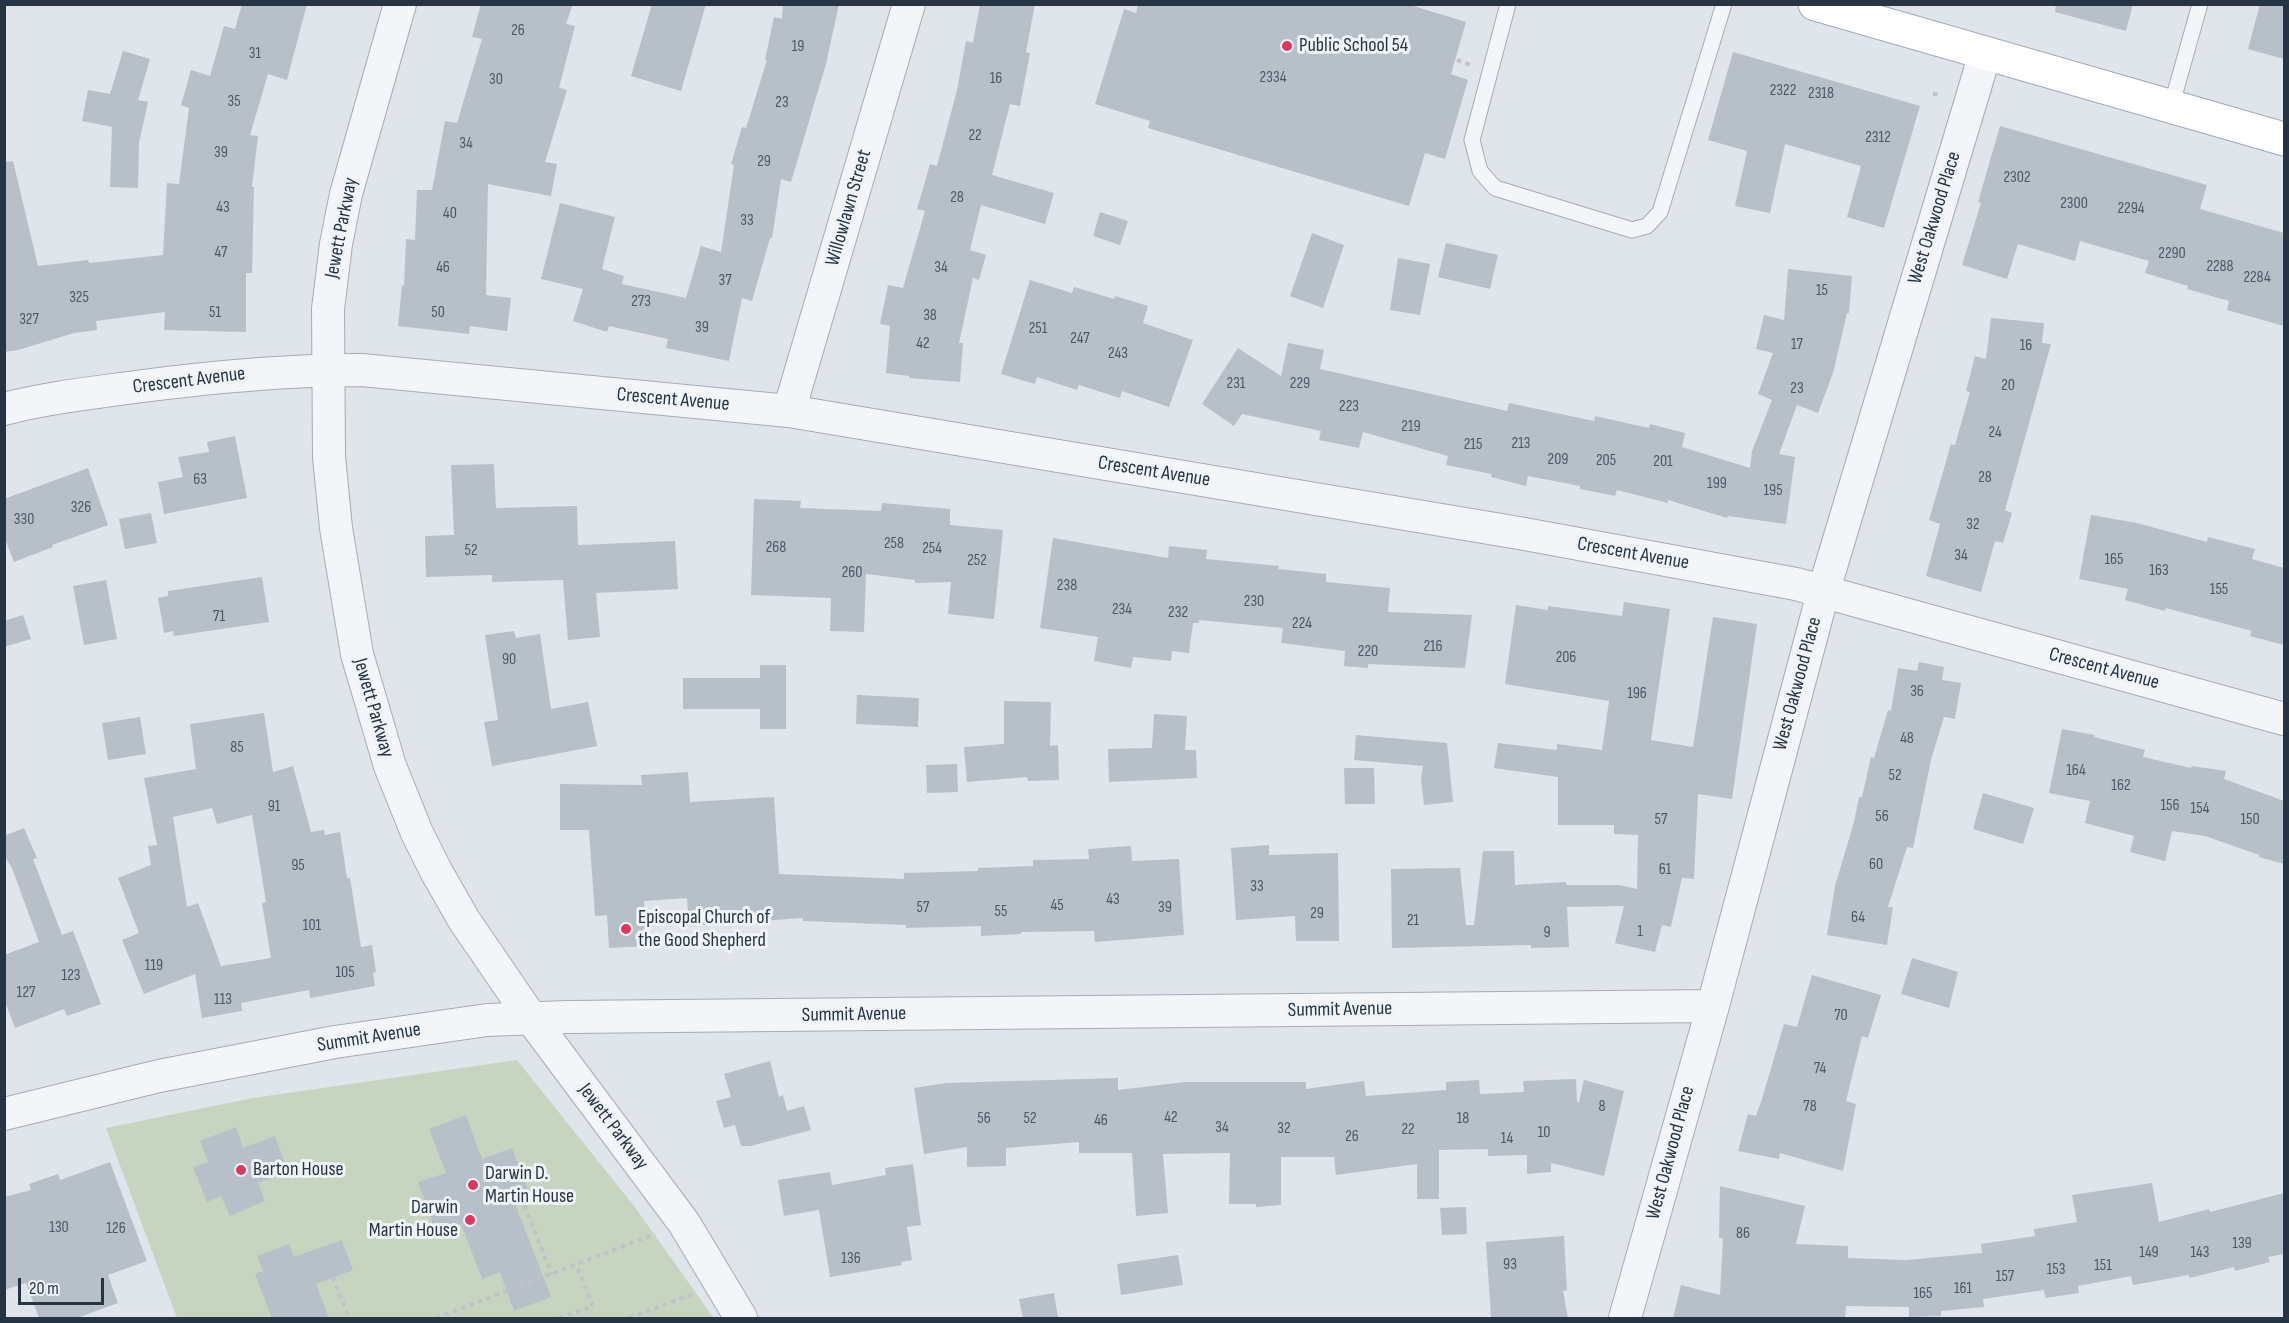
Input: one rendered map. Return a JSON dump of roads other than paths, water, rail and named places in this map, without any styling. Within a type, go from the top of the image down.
[{"type":"main road","points":[[1815,4],[1852,10],[1984,54],[2284,139]]},
{"type":"street","name":"Jewett Parkway","points":[[400,4],[346,194],[328,309],[329,457],[336,528],[357,654],[390,766],[417,833],[464,920],[531,1018],[684,1223],[741,1318]]},
{"type":"street","name":"Willowlawn Street","points":[[789,411],[909,4]]},
{"type":"street","name":"West Oakwood Place","points":[[1625,1318],[1713,1006],[1823,593],[1984,54]]},
{"type":"street","name":"Crescent Avenue","points":[[4,409],[79,395],[220,376],[362,370],[789,411],[1519,533],[1796,584],[2284,719]]},
{"type":"street","name":"Summit Avenue","points":[[4,1114],[138,1081],[258,1056],[335,1042],[487,1020],[1713,1006]]},
{"type":"lane","points":[[1508,4],[1472,140],[1480,171],[1495,188],[1632,230],[1647,226],[1660,212],[1724,4]]},
{"type":"lane","points":[[2171,107],[2200,4]]},
{"type":"place","name":"Public School 54","points":[[1287,46]]},
{"type":"place","name":"Episcopal Church of the Good Shepherd","points":[[626,929]]},
{"type":"place","name":"Barton House","points":[[241,1170]]},
{"type":"place","name":"Darwin D. Martin House","points":[[473,1185]]},
{"type":"place","name":"Darwin Martin House","points":[[470,1220]]}]
